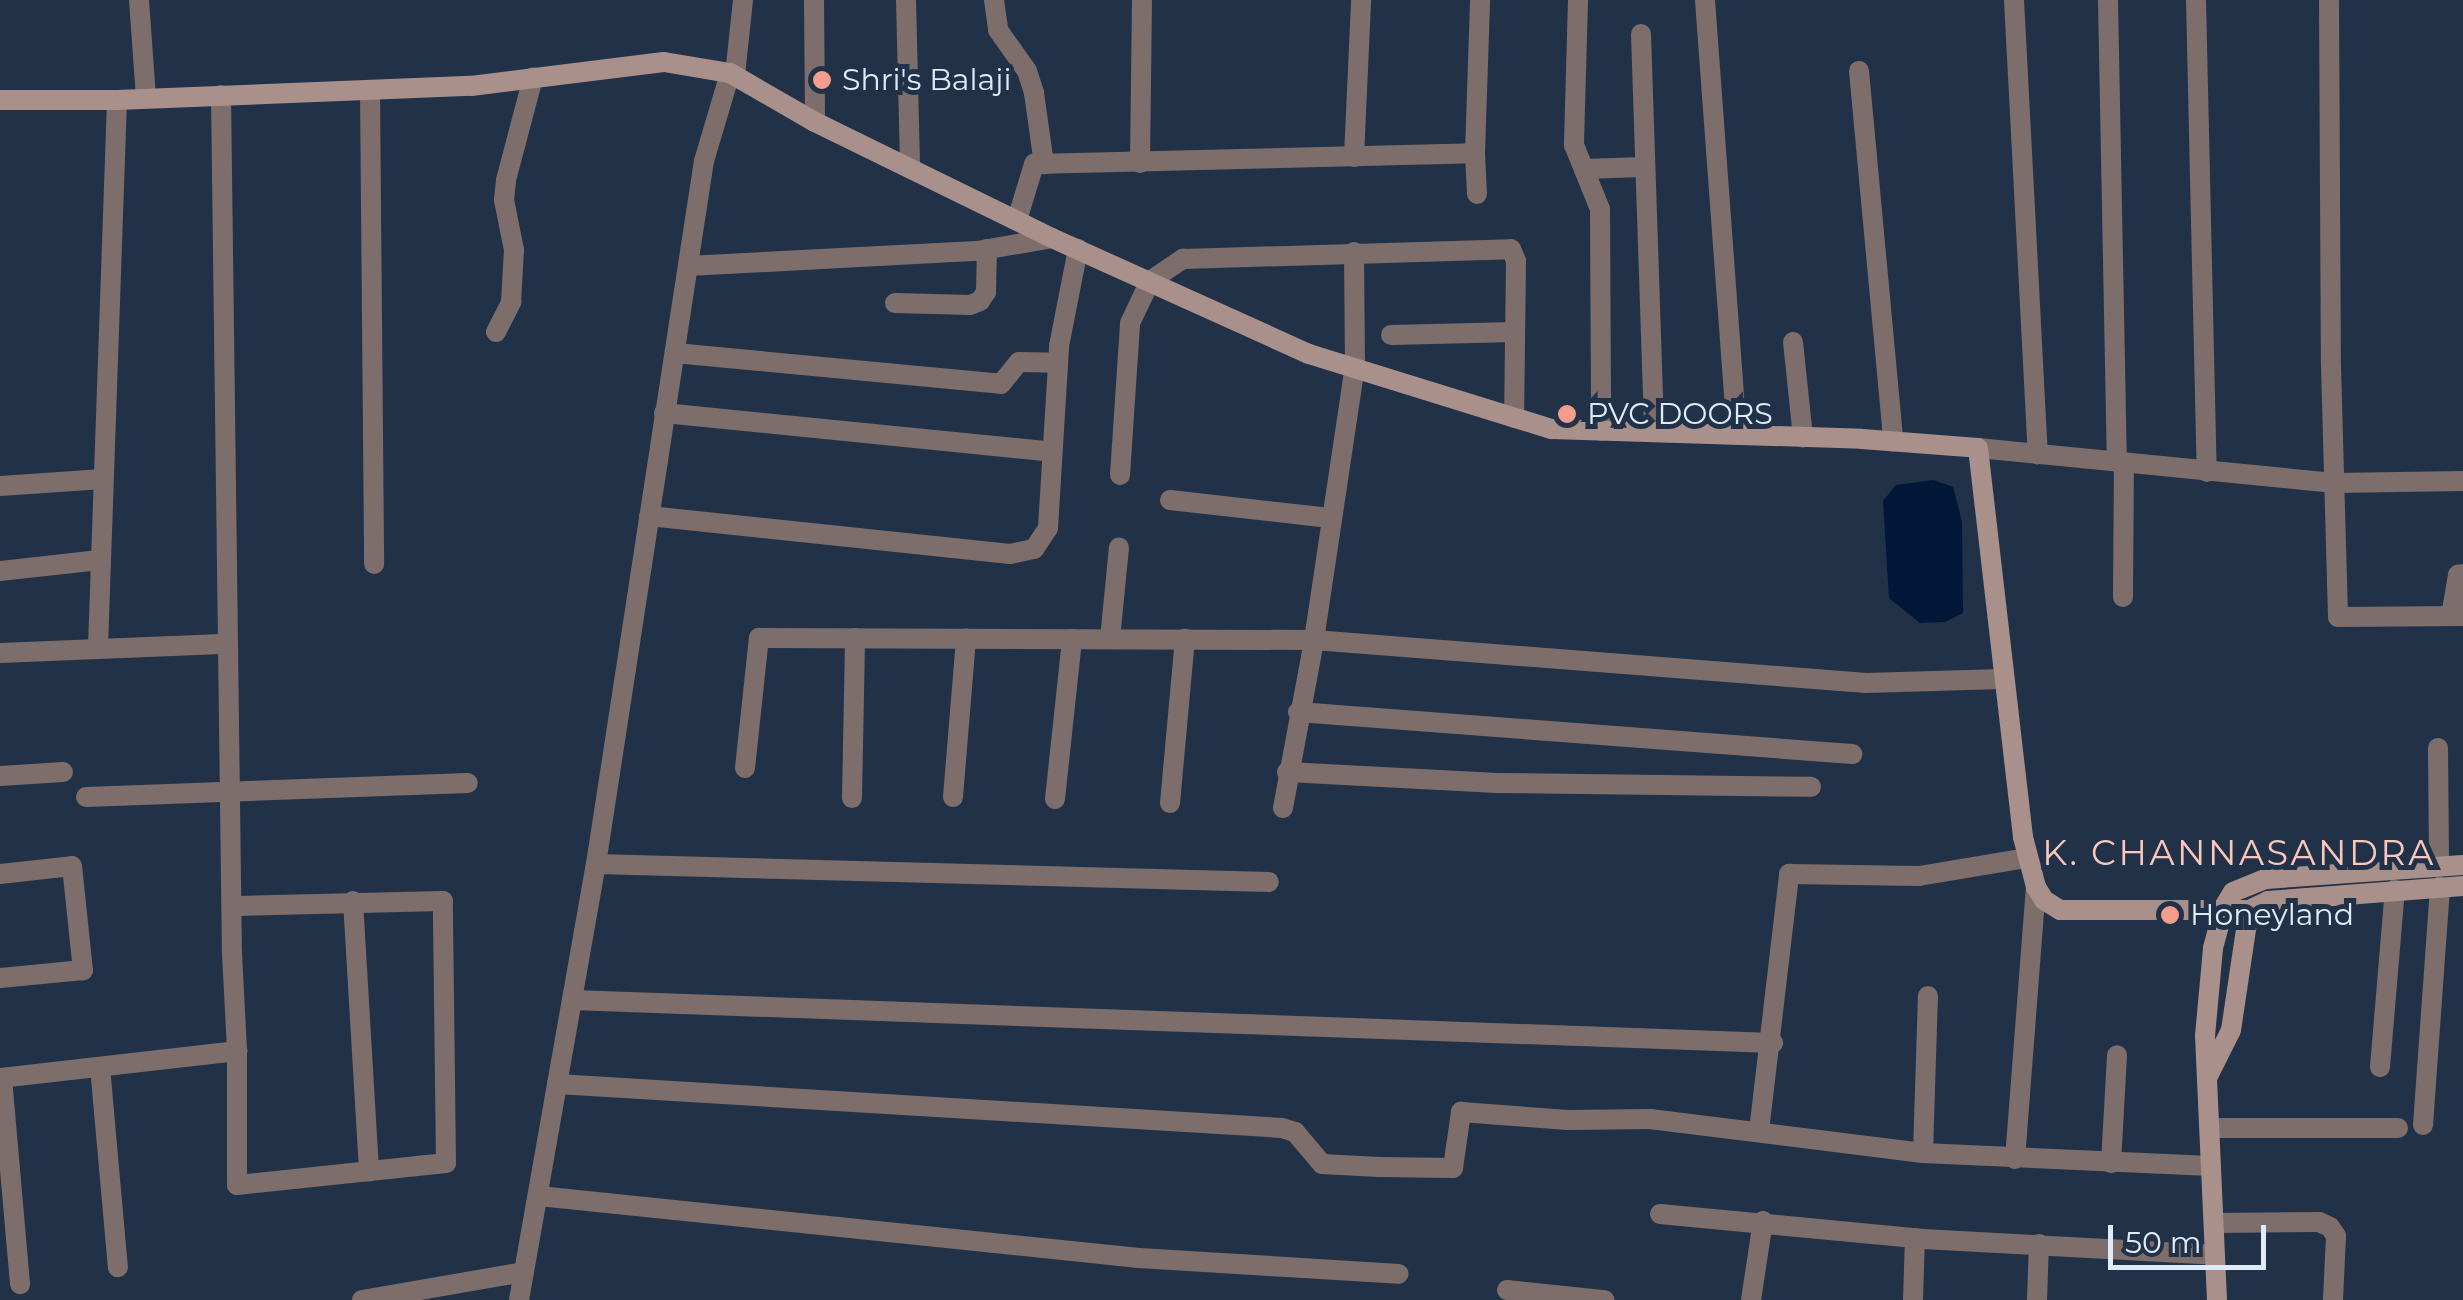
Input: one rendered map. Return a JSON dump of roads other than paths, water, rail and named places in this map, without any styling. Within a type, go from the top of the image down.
[{"type":"main road","points":[[0,100],[118,100],[370,90],[533,78],[664,62],[733,74],[815,122],[1052,238],[1309,354],[1514,418],[1552,429],[1894,441],[1978,448],[2002,680],[2026,858],[2044,900],[2060,910],[2249,910],[2268,901],[2364,882],[2395,890],[2463,864]]},
{"type":"main road","points":[[2217,1300],[2205,1036],[2213,948],[2224,907],[2234,892],[2266,879],[2364,882],[2439,876],[2463,886]]},
{"type":"main road","points":[[2208,1077],[2232,1030],[2249,910]]},
{"type":"street","points":[[139,0],[146,98]]},
{"type":"street","points":[[519,1300],[596,864],[704,161],[733,74],[743,0]]},
{"type":"street","points":[[814,0],[815,122]]},
{"type":"street","points":[[906,0],[910,167]]},
{"type":"street","points":[[994,0],[998,30],[1027,71],[1034,93],[1044,164]]},
{"type":"street","points":[[1140,163],[1142,0]]},
{"type":"street","points":[[1354,157],[1361,0]]},
{"type":"street","points":[[1476,194],[1480,0]]},
{"type":"street","points":[[1578,0],[1574,145],[1600,209],[1601,431]]},
{"type":"street","points":[[1705,0],[1737,435]]},
{"type":"street","points":[[2014,0],[2038,454]]},
{"type":"street","points":[[2108,0],[2123,597]]},
{"type":"street","points":[[2196,0],[2207,472]]},
{"type":"street","points":[[2329,0],[2338,618],[2457,616],[2458,575],[2463,574]]},
{"type":"street","points":[[1641,34],[1642,167],[1654,432]]},
{"type":"street","points":[[1859,71],[1894,441]]},
{"type":"street","points":[[496,332],[511,302],[514,250],[504,200],[506,180],[533,78]]},
{"type":"street","points":[[370,90],[374,564]]},
{"type":"street","points":[[221,96],[230,790],[232,906],[237,1051],[237,1185],[438,1166],[449,1157],[446,908],[436,898],[232,906]]},
{"type":"street","points":[[98,648],[118,100]]},
{"type":"street","points":[[1016,220],[1029,169],[1044,164],[1475,153]]},
{"type":"street","points":[[1585,170],[1642,167]]},
{"type":"street","points":[[688,266],[986,249],[1052,238]]},
{"type":"street","points":[[895,303],[970,305],[980,301],[986,292],[986,249]]},
{"type":"street","points":[[649,516],[1024,553],[1043,540],[1048,528],[1058,363],[1078,249]]},
{"type":"street","points":[[1120,475],[1130,322],[1150,281],[1183,259],[1511,249],[1516,261],[1514,418]]},
{"type":"street","points":[[1283,808],[1314,640],[1355,368],[1354,252]]},
{"type":"street","points":[[1391,335],[1516,332]]},
{"type":"street","points":[[1793,342],[1802,437]]},
{"type":"street","points":[[675,353],[1000,384],[1019,362],[1058,363]]},
{"type":"street","points":[[664,413],[1052,452]]},
{"type":"street","points":[[1978,448],[2334,482],[2463,481]]},
{"type":"street","points":[[0,486],[103,480]]},
{"type":"street","points":[[1170,500],[1330,518]]},
{"type":"street","points":[[1110,639],[1118,547]]},
{"type":"street","points":[[0,571],[99,560]]},
{"type":"street","points":[[745,768],[760,638],[1314,640],[1866,682],[2002,680]]},
{"type":"street","points":[[852,798],[855,638]]},
{"type":"street","points":[[954,797],[966,638]]},
{"type":"street","points":[[1054,799],[1072,639]]},
{"type":"street","points":[[1170,803],[1185,639]]},
{"type":"street","points":[[0,653],[228,644]]},
{"type":"street","points":[[1298,712],[1852,754]]},
{"type":"street","points":[[2423,1125],[2439,876],[2438,748]]},
{"type":"street","points":[[0,776],[63,772]]},
{"type":"street","points":[[1287,772],[1497,783],[1811,787]]},
{"type":"street","points":[[86,797],[468,783]]},
{"type":"street","points":[[1759,1131],[1788,874],[1918,876],[2026,858]]},
{"type":"street","points":[[596,864],[1269,882]]},
{"type":"street","points":[[0,874],[72,866],[83,970],[0,978]]},
{"type":"street","points":[[2015,1159],[2036,887]]},
{"type":"street","points":[[2380,1067],[2395,890]]},
{"type":"street","points":[[353,901],[368,1172]]},
{"type":"street","points":[[1924,1153],[1928,996]]},
{"type":"street","points":[[572,1000],[1772,1042]]},
{"type":"street","points":[[20,1284],[1,1078],[237,1051]]},
{"type":"street","points":[[2111,1163],[2116,1055]]},
{"type":"street","points":[[100,1067],[118,1268]]},
{"type":"street","points":[[557,1084],[1282,1128],[1295,1132],[1322,1164],[1379,1167],[1452,1168],[1461,1112],[1568,1120],[1650,1119],[1759,1131],[1794,1140],[1924,1153],[2212,1166]]},
{"type":"street","points":[[2210,1128],[2398,1128]]},
{"type":"street","points":[[539,1196],[1139,1258],[1399,1274]]},
{"type":"street","points":[[1660,1214],[1915,1238],[2215,1256]]},
{"type":"street","points":[[1751,1300],[1763,1221]]},
{"type":"street","points":[[2214,1223],[2318,1222],[2330,1227],[2336,1236],[2333,1300]]},
{"type":"street","points":[[1913,1300],[1915,1238]]},
{"type":"street","points":[[2038,1300],[2039,1244]]},
{"type":"street","points":[[362,1300],[524,1272]]},
{"type":"street","points":[[1507,1290],[1604,1300]]},
{"type":"water","points":[[1933,480],[1953,487],[1962,522],[1963,613],[1945,622],[1920,623],[1889,598],[1883,501],[1896,485]]},
{"type":"place","name":"Shri's Balaji","points":[[822,80]]},
{"type":"place","name":"PVC DOORS","points":[[1567,414]]},
{"type":"place","name":"Honeyland","points":[[2170,915]]},
{"type":"district","name":"K. CHANNASANDRA","points":[[2239,853]]}]
